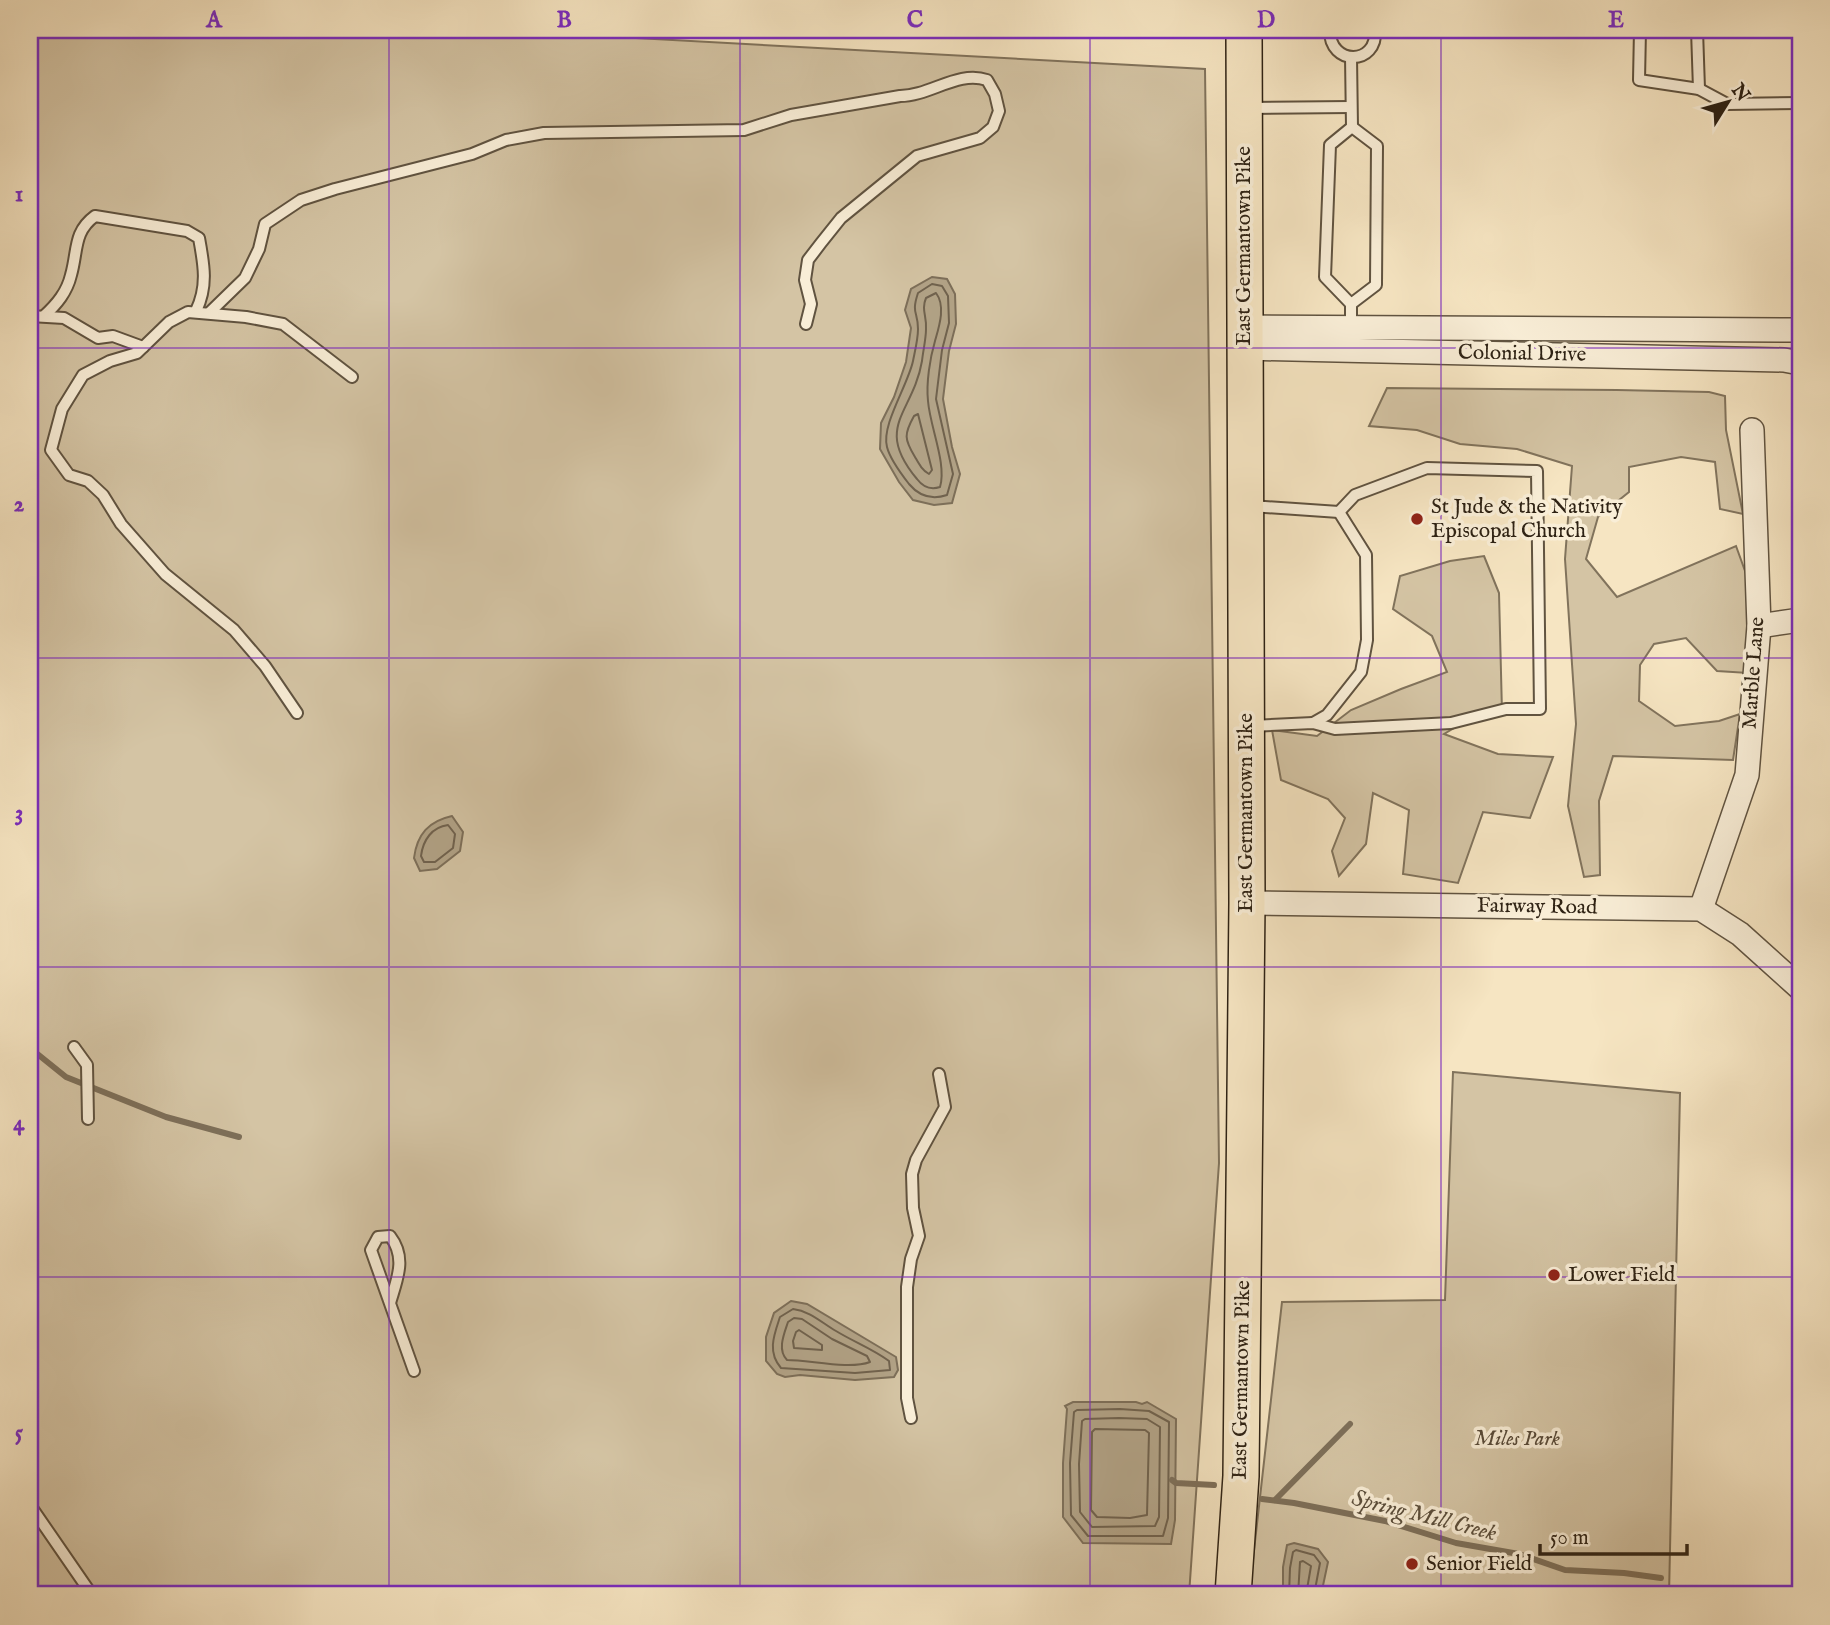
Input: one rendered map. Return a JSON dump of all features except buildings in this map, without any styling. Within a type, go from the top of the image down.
[{"type":"main road","name":"East Germantown Pike","points":[[1233,1595],[1241,1476],[1247,903],[1244,30]]},
{"type":"street","name":"Colonial Drive","points":[[1244,337],[1351,328],[1800,330]]},
{"type":"street","name":"Colonial Drive","points":[[1244,337],[1761,359],[1800,363]]},
{"type":"street","name":"Marble Lane","points":[[1701,909],[1747,775],[1759,626],[1752,430]]},
{"type":"street","points":[[1759,626],[1800,620]]},
{"type":"street","name":"Fairway Road","points":[[1247,903],[1701,909]]},
{"type":"street","points":[[1701,909],[1740,934],[1800,988]]},
{"type":"lane","points":[[1330,30],[1333,46],[1351,57],[1358,57],[1371,48],[1375,41],[1375,30]]},
{"type":"lane","points":[[1640,30],[1639,80],[1699,89],[1727,104],[1800,103]]},
{"type":"lane","points":[[1697,30],[1699,89]]},
{"type":"lane","points":[[1351,57],[1352,127]]},
{"type":"lane","points":[[209,313],[245,278],[259,248],[265,224],[301,200],[335,189],[472,154],[506,140],[544,133],[744,130],[791,115],[911,96],[975,76],[988,80],[999,111],[993,127],[980,138],[917,156],[841,218],[808,260],[805,280],[811,304],[806,324]]},
{"type":"lane","points":[[1244,108],[1352,107]]},
{"type":"lane","points":[[1351,304],[1376,285],[1377,160],[1377,146],[1352,127]]},
{"type":"lane","points":[[1351,328],[1351,304],[1325,277],[1330,145],[1352,127]]},
{"type":"lane","points":[[44,316],[62,297],[71,277],[78,233],[85,223],[95,216],[187,231],[199,239],[205,271],[203,297],[197,312]]},
{"type":"lane","points":[[297,713],[265,666],[234,630],[165,574],[121,524],[103,495],[88,481],[69,474],[51,450],[62,409],[83,374],[110,361],[137,353],[169,321],[188,312],[283,324],[352,377]]},
{"type":"lane","points":[[30,316],[64,318],[97,338],[113,336],[143,347]]},
{"type":"lane","points":[[1246,726],[1313,723],[1335,729],[1451,723],[1506,709],[1540,709],[1537,471],[1427,468],[1355,495],[1339,512]]},
{"type":"lane","points":[[1244,505],[1339,512]]},
{"type":"lane","points":[[1313,723],[1327,715],[1362,672],[1367,640],[1366,555],[1339,512]]},
{"type":"lane","points":[[74,1046],[87,1065],[88,1119]]},
{"type":"lane","points":[[911,1418],[907,1398],[907,1287],[911,1259],[919,1237],[912,1174],[916,1160],[945,1107],[939,1074]]},
{"type":"lane","points":[[390,1303],[401,1266],[398,1247],[390,1236],[379,1237],[371,1250],[414,1371]]},
{"type":"lane","points":[[30,1505],[92,1595]]},
{"type":"green space","points":[[30,30],[488,30],[1205,69],[1219,1163],[1189,1595],[30,1595]]},
{"type":"green space","points":[[1387,388],[1709,392],[1725,396],[1726,430],[1743,514],[1720,509],[1715,462],[1681,457],[1629,467],[1629,492],[1598,517],[1586,559],[1617,597],[1736,546],[1749,582],[1748,673],[1717,671],[1686,638],[1654,644],[1640,665],[1639,701],[1675,726],[1719,721],[1740,714],[1733,760],[1613,756],[1599,801],[1600,875],[1584,877],[1568,806],[1576,724],[1565,559],[1572,466],[1517,449],[1460,444],[1417,430],[1369,426]]},
{"type":"green space","points":[[1484,556],[1499,593],[1502,712],[1473,717],[1444,734],[1498,754],[1553,757],[1530,818],[1483,812],[1458,883],[1403,874],[1409,810],[1373,793],[1366,844],[1339,876],[1332,851],[1345,818],[1328,799],[1281,780],[1272,730],[1317,736],[1351,710],[1447,672],[1432,636],[1393,609],[1400,576],[1450,561]]},
{"type":"green space","name":"Miles Park","points":[[1453,1072],[1680,1093],[1669,1595],[1249,1595],[1282,1302],[1445,1300]]},
{"type":"water","points":[[932,277],[947,279],[955,294],[956,324],[949,351],[943,399],[960,474],[952,503],[934,505],[913,500],[880,449],[881,423],[894,397],[906,362],[911,328],[905,310],[911,289]]},
{"type":"water","points":[[452,816],[463,832],[460,851],[437,869],[420,871],[414,858],[421,835],[437,821]]},
{"type":"water","points":[[791,1301],[807,1304],[896,1357],[898,1370],[894,1377],[855,1380],[800,1375],[785,1377],[777,1374],[766,1361],[766,1337],[774,1313]]},
{"type":"water","points":[[1073,1402],[1147,1402],[1176,1419],[1175,1520],[1171,1544],[1083,1543],[1063,1517],[1065,1406]]},
{"type":"water","points":[[1294,1543],[1318,1549],[1328,1562],[1321,1595],[1283,1595],[1283,1567],[1287,1545]]},
{"type":"waterway","name":"Spring Mill Creek","points":[[30,1048],[66,1077],[166,1117],[239,1137]]},
{"type":"waterway","points":[[1275,1500],[1350,1424]]},
{"type":"waterway","name":"Spring Mill Creek","points":[[1172,1480],[1176,1483],[1214,1485]]},
{"type":"waterway","name":"Spring Mill Creek","points":[[1262,1499],[1385,1521],[1456,1543],[1519,1554],[1565,1570],[1661,1578]]},
{"type":"place","name":"St Jude & the Nativity Episcopal Church","points":[[1417,519]]},
{"type":"place","name":"Lower Field","points":[[1554,1275]]},
{"type":"place","name":"Senior Field","points":[[1412,1564]]}]
